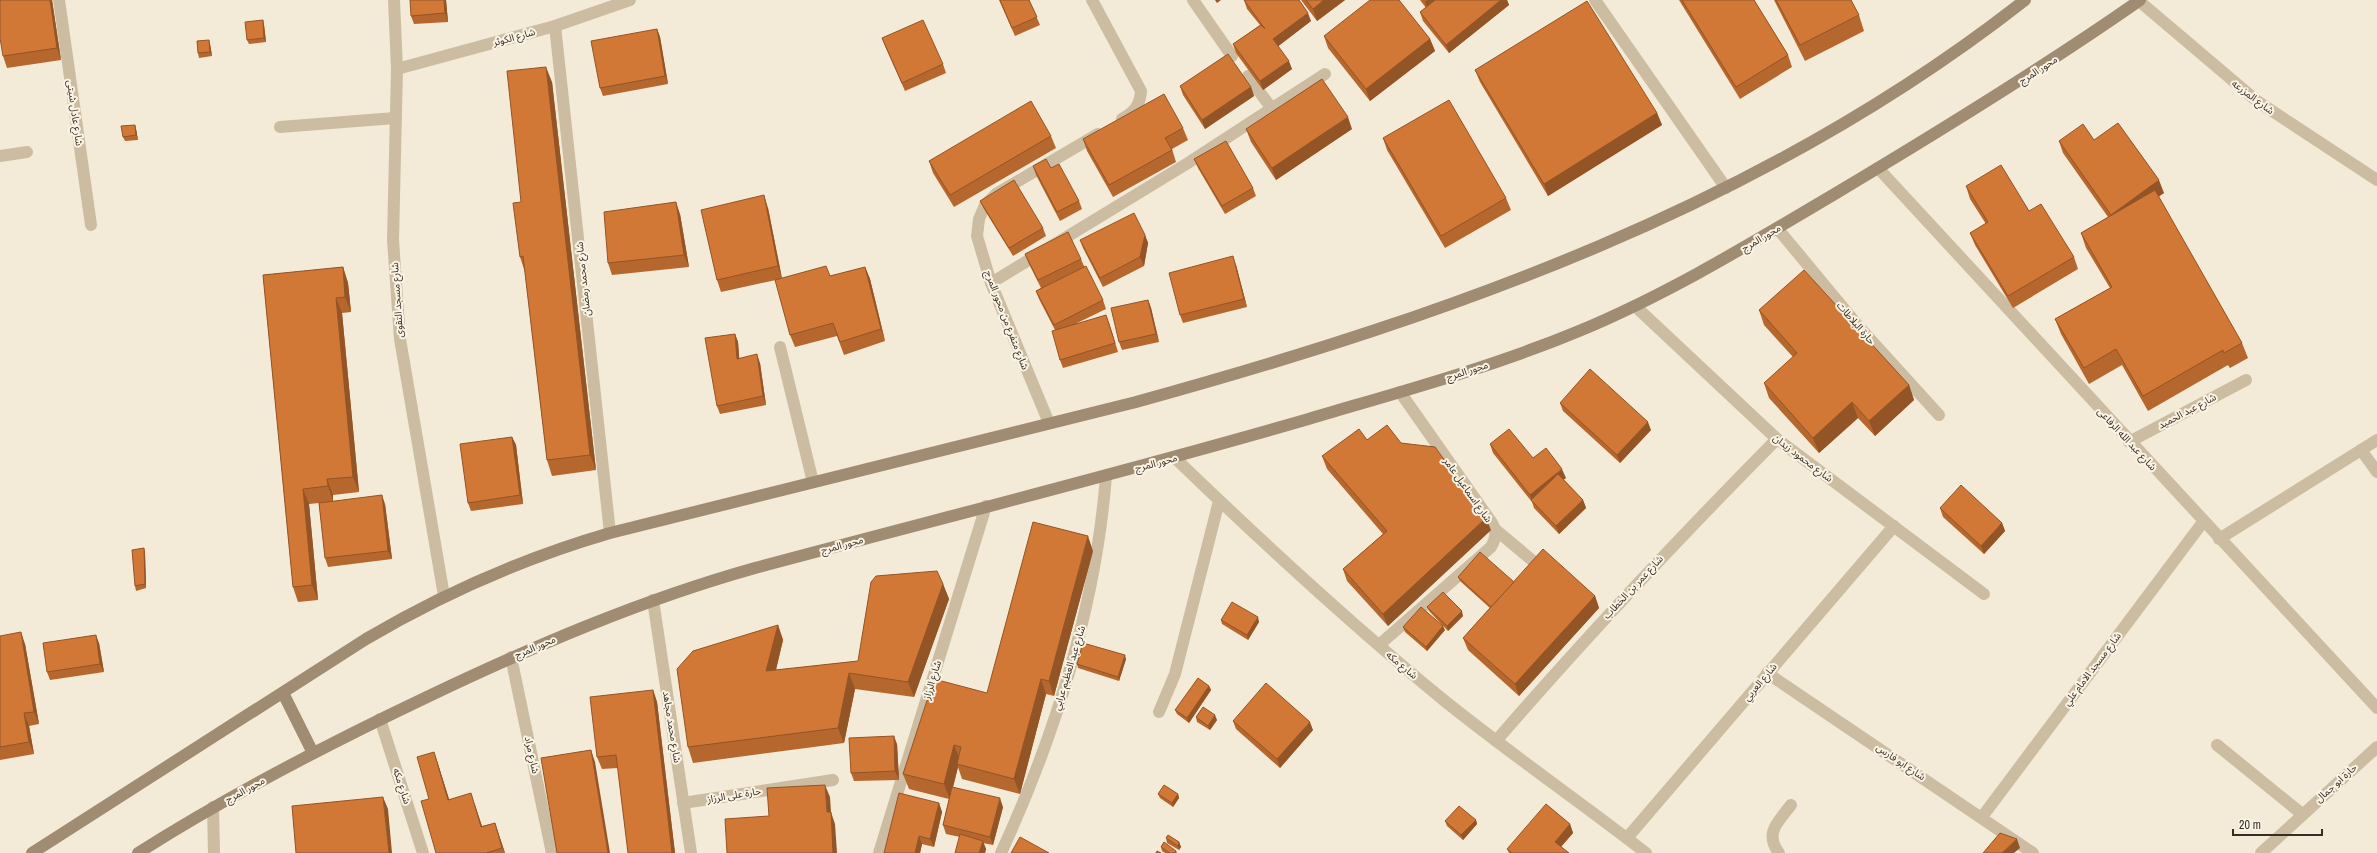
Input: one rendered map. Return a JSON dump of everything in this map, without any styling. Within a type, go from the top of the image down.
[{"type":"main road","points":[[32,853],[366,639],[444,596],[526,560],[610,533],[1223,378],[1394,324],[1591,251],[1726,188],[1785,158],[1897,91],[2025,0]]},
{"type":"main road","name":"محور المرج","points":[[138,853],[213,807],[380,719],[511,657],[653,600],[703,582],[986,506],[1175,458],[1400,392],[1519,354],[1635,306],[1684,282],[1968,115],[2140,0]]},
{"type":"main road","points":[[283,693],[313,753]]},
{"type":"street","name":"شارع عادل شيتى","points":[[59,0],[91,225]]},
{"type":"street","name":"شارع مسجد التقوى","points":[[394,0],[397,69],[393,240],[400,340],[444,596]]},
{"type":"street","name":"شارع الكوثر","points":[[397,69],[556,26],[630,0]]},
{"type":"street","name":"شارع متفرع من محور المرج","points":[[1048,423],[991,283],[977,236],[979,219],[985,205],[996,194],[1135,111],[1141,101],[1142,91],[1137,80],[1092,0]]},
{"type":"street","points":[[1193,0],[1232,56]]},
{"type":"street","points":[[1595,0],[1726,188]]},
{"type":"street","name":"شارع المزرعه","points":[[2140,0],[2256,101],[2377,180]]},
{"type":"street","name":"شارع محمد رمضان","points":[[556,26],[610,533]]},
{"type":"street","points":[[991,283],[1188,163],[1325,74]]},
{"type":"street","points":[[1248,76],[1272,109]]},
{"type":"street","points":[[280,127],[395,118]]},
{"type":"street","points":[[0,156],[27,152]]},
{"type":"street","name":"شارع عبد الله الرفاعى","points":[[1878,168],[2129,442],[2377,708]]},
{"type":"street","name":"حارة البلاطات","points":[[1777,228],[1860,328],[1939,415]]},
{"type":"street","name":"شارع محمود زيدان","points":[[1635,306],[1777,439],[1984,594]]},
{"type":"street","points":[[780,347],[813,482]]},
{"type":"street","name":"شارع عبد الحميد","points":[[2129,442],[2246,380]]},
{"type":"street","name":"شارع اسماعيل عامر","points":[[1378,645],[1491,547],[1496,539],[1496,530],[1400,392]]},
{"type":"street","name":"شارع عمر بن الخطاب","points":[[1496,741],[1586,637],[1680,537],[1777,439]]},
{"type":"street","points":[[2219,539],[2377,440]]},
{"type":"street","points":[[2361,450],[2377,472]]},
{"type":"street","name":"شارع مكه","points":[[1175,458],[1219,501],[1378,645],[1496,741],[1646,853]]},
{"type":"street","name":"شارع عبد العظيم عرابي","points":[[1002,850],[1026,797],[1076,652],[1089,596],[1101,531],[1106,476]]},
{"type":"street","points":[[1159,712],[1175,674],[1219,501]]},
{"type":"street","name":"شارع الرزاز","points":[[879,853],[986,506]]},
{"type":"street","name":"شارع مسجد الامام علي","points":[[1982,817],[2203,522]]},
{"type":"street","name":"شارع العربي","points":[[1627,838],[1894,526]]},
{"type":"street","points":[[1496,530],[1533,561]]},
{"type":"street","name":"شارع محمد مجاهد","points":[[653,600],[691,853]]},
{"type":"street","name":"شارع مراد","points":[[511,657],[552,853]]},
{"type":"street","name":"شارع ابو فارس","points":[[1768,672],[2033,853]]},
{"type":"street","name":"شارع مكه","points":[[380,719],[424,853]]},
{"type":"street","points":[[2217,745],[2302,814]]},
{"type":"street","name":"حارة ابو جمال","points":[[2261,853],[2377,747]]},
{"type":"street","name":"حارة على الرزاز","points":[[684,803],[833,780]]},
{"type":"street","points":[[1779,853],[1772,845],[1772,834],[1791,805]]},
{"type":"street","points":[[213,807],[214,853]]},
{"type":"street","points":[[1002,850],[1015,853]]},
{"type":"building","points":[[0,0],[50,0],[57,48],[3,56],[0,38]]},
{"type":"building","points":[[410,0],[444,0],[445,13],[411,16]]},
{"type":"building","points":[[1000,0],[1029,0],[1037,17],[1012,28]]},
{"type":"building","points":[[1244,0],[1299,0],[1308,13],[1273,39],[1289,61],[1260,81],[1233,44],[1261,25],[1265,29]]},
{"type":"building","points":[[1306,0],[1324,0],[1313,9]]},
{"type":"building","points":[[1370,0],[1399,0],[1430,39],[1366,89],[1324,36]]},
{"type":"building","points":[[1435,0],[1501,0],[1446,45],[1420,12]]},
{"type":"building","points":[[1682,0],[1754,0],[1788,55],[1736,87]]},
{"type":"building","points":[[1776,0],[1851,0],[1859,15],[1800,45]]},
{"type":"building","points":[[1587,1],[1657,113],[1544,184],[1475,70]]},
{"type":"building","points":[[263,20],[264,38],[247,40],[245,22]]},
{"type":"building","points":[[923,20],[943,64],[902,83],[882,38]]},
{"type":"building","points":[[657,29],[665,76],[600,88],[591,41]]},
{"type":"building","points":[[209,40],[210,52],[198,53],[197,41]]},
{"type":"building","points":[[1228,54],[1251,87],[1202,120],[1180,86]]},
{"type":"building","points":[[546,67],[590,455],[547,460],[523,256],[520,257],[513,203],[521,202],[507,71]]},
{"type":"building","points":[[1322,79],[1348,117],[1272,168],[1246,129]]},
{"type":"building","points":[[1164,94],[1183,128],[1165,138],[1172,150],[1109,185],[1083,139]]},
{"type":"building","points":[[1449,100],[1506,198],[1441,236],[1383,138]]},
{"type":"building","points":[[1031,101],[1051,136],[950,195],[929,161]]},
{"type":"building","points":[[2118,123],[2159,180],[2111,215],[2059,141],[2083,124],[2094,140]]},
{"type":"building","points":[[135,125],[136,135],[123,137],[121,126]]},
{"type":"building","points":[[1226,141],[1253,188],[1222,206],[1194,159]]},
{"type":"building","points":[[1046,159],[1051,168],[1059,164],[1079,201],[1057,212],[1033,166]]},
{"type":"building","points":[[2001,165],[2029,211],[2041,204],[2074,257],[2008,296],[1970,233],[1988,222],[1966,186]]},
{"type":"building","points":[[1014,180],[1043,228],[1009,248],[980,201]]},
{"type":"building","points":[[2155,190],[2242,343],[2224,353],[2223,350],[2143,396],[2116,349],[2084,368],[2055,319],[2112,287],[2081,233]]},
{"type":"building","points":[[764,195],[778,266],[717,280],[701,210]]},
{"type":"building","points":[[676,202],[684,255],[608,263],[604,212]]},
{"type":"building","points":[[1134,213],[1145,235],[1140,257],[1100,278],[1080,240]]},
{"type":"building","points":[[1068,232],[1081,259],[1038,280],[1025,254]]},
{"type":"building","points":[[1233,256],[1244,299],[1180,315],[1169,273]]},
{"type":"building","points":[[826,266],[830,276],[865,267],[881,329],[840,342],[833,323],[790,335],[775,280]]},
{"type":"building","points":[[1086,266],[1103,300],[1054,325],[1036,291]]},
{"type":"building","points":[[343,267],[345,297],[336,298],[353,477],[327,479],[328,486],[303,489],[312,585],[293,587],[263,275]]},
{"type":"building","points":[[1804,270],[1909,385],[1869,421],[1852,402],[1813,438],[1764,383],[1797,353],[1759,310]]},
{"type":"building","points":[[1148,300],[1156,334],[1119,342],[1111,308]]},
{"type":"building","points":[[1106,315],[1115,343],[1060,360],[1052,331]]},
{"type":"building","points":[[735,334],[737,359],[757,354],[763,396],[717,406],[705,338]]},
{"type":"building","points":[[1590,369],[1648,422],[1617,455],[1560,403]]},
{"type":"building","points":[[1387,425],[1401,443],[1435,447],[1486,518],[1383,614],[1343,569],[1387,531],[1322,456],[1359,429],[1367,440]]},
{"type":"building","points":[[1509,429],[1533,458],[1546,448],[1562,469],[1530,495],[1490,444]]},
{"type":"building","points":[[512,437],[520,495],[468,503],[460,444]]},
{"type":"building","points":[[1558,474],[1583,500],[1556,526],[1531,500]]},
{"type":"building","points":[[1961,485],[2002,523],[1981,546],[1940,508]]},
{"type":"building","points":[[382,495],[388,551],[325,558],[319,503]]},
{"type":"building","points":[[1033,522],[1088,536],[1049,681],[1041,679],[1014,779],[957,764],[961,747],[954,745],[944,784],[903,774],[934,679],[987,693]]},
{"type":"building","points":[[144,548],[145,584],[135,586],[132,550]]},
{"type":"building","points":[[1543,549],[1595,596],[1515,684],[1463,638]]},
{"type":"building","points":[[1480,552],[1514,582],[1491,607],[1458,577]]},
{"type":"building","points":[[937,571],[943,584],[908,682],[849,673],[838,728],[688,747],[677,669],[693,651],[778,625],[766,671],[858,661],[871,582],[876,576]]},
{"type":"building","points":[[1443,592],[1462,611],[1447,626],[1427,607]]},
{"type":"building","points":[[1232,602],[1258,617],[1247,635],[1221,620]]},
{"type":"building","points":[[1421,607],[1443,626],[1426,647],[1403,627]]},
{"type":"building","points":[[21,632],[34,712],[24,713],[29,742],[0,747],[0,636]]},
{"type":"building","points":[[96,635],[100,664],[47,672],[43,643]]},
{"type":"building","points":[[1083,643],[1125,655],[1118,677],[1077,664]]},
{"type":"building","points":[[1198,678],[1209,686],[1187,718],[1175,710]]},
{"type":"building","points":[[1266,683],[1310,722],[1277,759],[1233,721]]},
{"type":"building","points":[[653,690],[672,853],[628,853],[616,755],[597,757],[590,697]]},
{"type":"building","points":[[1203,707],[1215,715],[1208,726],[1196,717]]},
{"type":"building","points":[[894,736],[895,771],[851,773],[849,738]]},
{"type":"building","points":[[591,750],[608,853],[557,853],[541,758]]},
{"type":"building","points":[[434,752],[448,800],[471,793],[481,827],[495,823],[502,848],[486,853],[436,853],[421,801],[429,799],[417,757]]},
{"type":"building","points":[[825,785],[827,812],[831,812],[833,853],[727,853],[725,819],[769,816],[767,788]]},
{"type":"building","points":[[1164,785],[1178,794],[1172,803],[1158,794]]},
{"type":"building","points":[[952,787],[1000,798],[990,837],[943,825]]},
{"type":"building","points":[[899,793],[939,803],[930,839],[919,836],[915,853],[884,853]]},
{"type":"building","points":[[383,797],[389,853],[296,853],[292,806]]},
{"type":"building","points":[[1546,804],[1570,824],[1555,842],[1569,853],[1512,853],[1507,849]]},
{"type":"building","points":[[1459,806],[1476,820],[1461,835],[1445,821]]},
{"type":"building","points":[[2000,833],[2017,839],[2002,853],[1983,853]]},
{"type":"building","points":[[960,834],[983,841],[979,853],[955,853]]},
{"type":"building","points":[[1168,835],[1179,842],[1178,846],[1166,838]]},
{"type":"building","points":[[1020,837],[1049,853],[1011,853]]},
{"type":"building","points":[[1164,842],[1176,851],[1175,853],[1170,853],[1161,847]]}]
